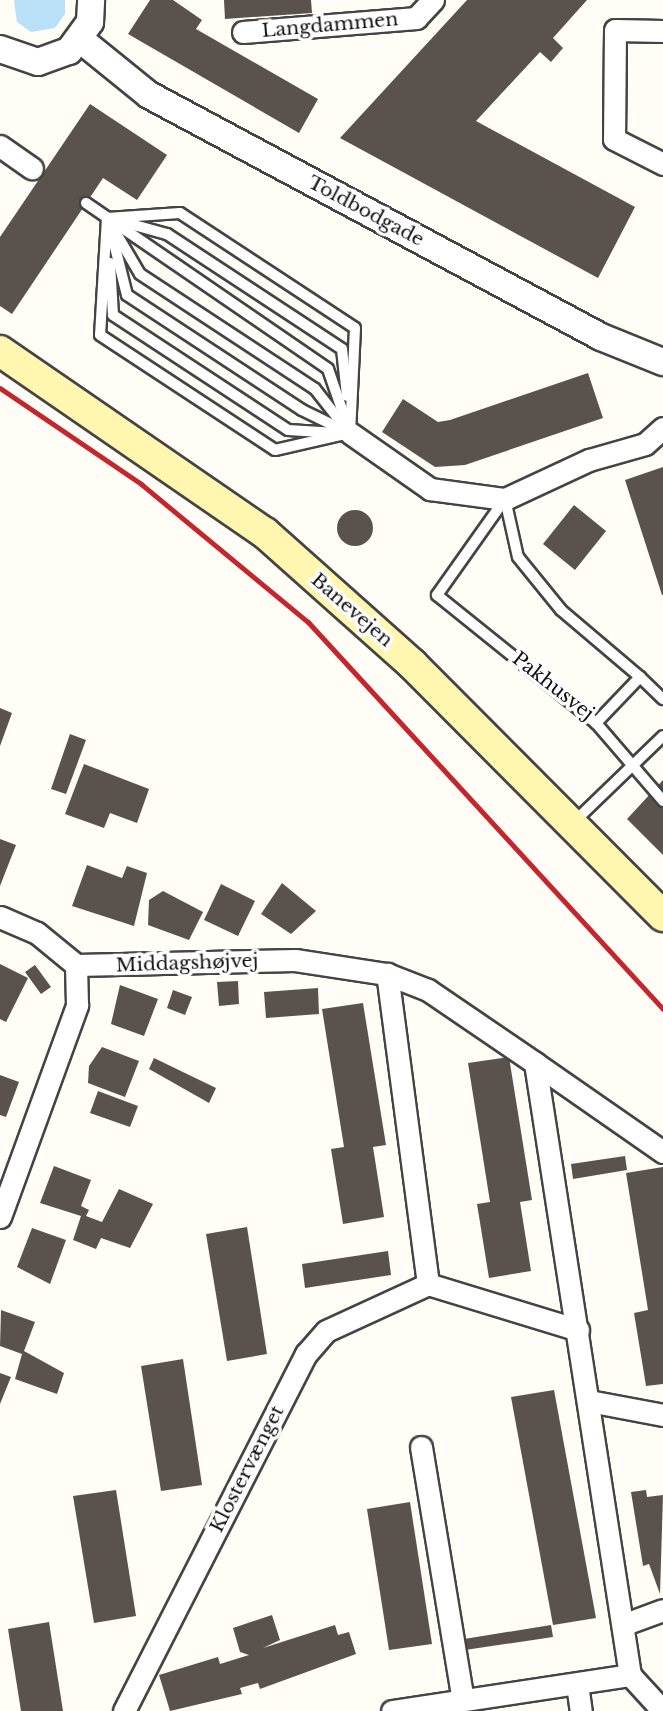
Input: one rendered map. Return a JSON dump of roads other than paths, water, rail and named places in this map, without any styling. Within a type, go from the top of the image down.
[{"type":"main road","name":"Banevejen","points":[[0,351],[265,533],[575,821],[663,916]]},
{"type":"street","points":[[0,48],[38,62],[81,40],[91,0]]},
{"type":"street","name":"Langdammen","points":[[243,32],[416,18],[433,0]]},
{"type":"street","points":[[663,31],[615,30],[614,125],[614,139],[663,164]]},
{"type":"street","name":"Toldbodgade","points":[[81,40],[149,95],[601,337],[663,363]]},
{"type":"street","points":[[5,150],[37,171]]},
{"type":"street","points":[[663,363],[663,382]]},
{"type":"street","name":"Pakhusvej","points":[[505,499],[589,460],[645,444],[663,428]]},
{"type":"street","points":[[350,433],[430,489],[505,499]]},
{"type":"street","points":[[0,916],[37,933],[76,965],[77,1005],[0,1217]]},
{"type":"street","name":"Middagshøjvej","points":[[76,965],[295,960],[387,974]]},
{"type":"street","points":[[578,1330],[428,1284],[387,974],[428,990],[663,1152]]},
{"type":"street","points":[[534,1063],[625,1623],[630,1675],[663,1711]]},
{"type":"street","name":"Klostervænget","points":[[124,1711],[306,1354],[326,1331],[428,1284]]},
{"type":"street","points":[[589,1401],[663,1415]]},
{"type":"street","points":[[421,1447],[463,1700]]},
{"type":"street","points":[[625,1623],[663,1611]]},
{"type":"street","points":[[392,1711],[427,1708],[463,1700],[630,1675]]},
{"type":"street","points":[[577,1685],[581,1711]]},
{"type":"lane","points":[[86,203],[328,369],[350,433]]},
{"type":"lane","points":[[107,218],[180,213],[355,328],[350,433]]},
{"type":"lane","points":[[107,218],[140,274],[315,389],[350,433]]},
{"type":"lane","points":[[107,218],[127,295],[302,410],[350,433]]},
{"type":"lane","points":[[107,218],[167,234],[342,349],[350,433]]},
{"type":"lane","points":[[107,218],[113,315],[288,430],[350,433]]},
{"type":"lane","points":[[107,218],[100,335],[275,450],[350,433]]},
{"type":"lane","points":[[505,499],[518,557],[561,610],[663,699]]},
{"type":"lane","name":"Pakhusvej","points":[[505,499],[437,595],[596,723],[640,677]]},
{"type":"lane","points":[[596,723],[663,801]]},
{"type":"lane","points":[[575,821],[634,767],[663,736]]},
{"type":"water","points":[[14,0],[65,0],[65,14],[55,28],[31,32],[17,22]]},
{"type":"railway","points":[[0,388],[141,484],[308,622],[663,1009]]}]
